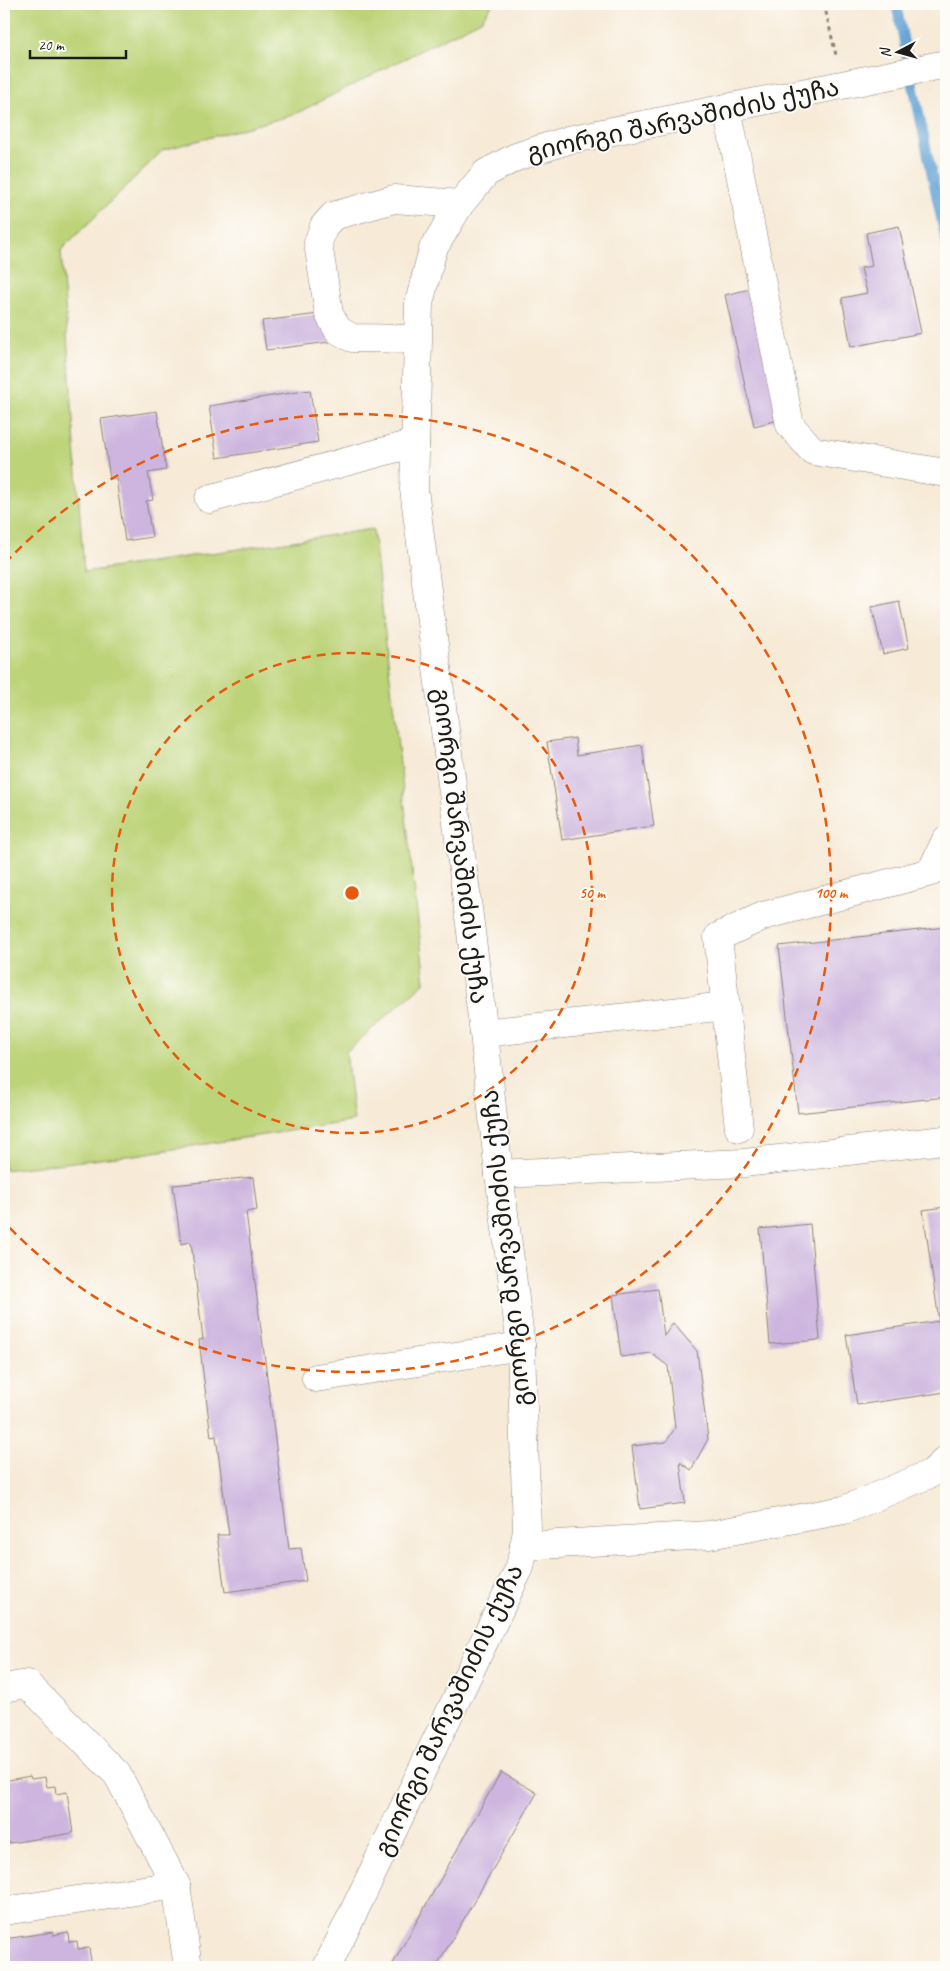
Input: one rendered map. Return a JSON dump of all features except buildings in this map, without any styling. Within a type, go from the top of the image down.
[{"type":"street","name":"გიორგი შარვაშიძის ქუჩა","points":[[327,1967],[520,1567],[527,1532],[520,1346],[484,1033],[414,489],[418,303],[433,249],[460,204],[486,173],[516,157],[568,140],[942,65]]},
{"type":"street","points":[[727,108],[790,425],[813,451],[946,473]]},
{"type":"street","points":[[418,339],[352,338],[338,330],[329,314],[318,243],[324,226],[333,216],[394,199],[460,204]]},
{"type":"street","points":[[209,499],[415,443]]},
{"type":"street","points":[[739,1128],[718,937],[764,916],[931,872],[946,840]]},
{"type":"street","points":[[484,1033],[726,1006]]},
{"type":"street","points":[[499,1174],[744,1163],[944,1140]]},
{"type":"street","points":[[316,1378],[520,1346]]},
{"type":"street","points":[[524,1546],[709,1535],[844,1510],[932,1473],[946,1460]]},
{"type":"street","points":[[4,1688],[26,1684],[117,1774],[176,1885],[188,1967]]},
{"type":"street","points":[[4,1911],[176,1885]]},
{"type":"path","points":[[824,4],[843,85]]},
{"type":"green space","points":[[4,4],[493,4],[481,20],[293,115],[163,150],[61,250],[84,572],[373,529],[425,982],[346,1052],[354,1121],[135,1155],[4,1170]]},
{"type":"waterway","points":[[896,4],[946,242]]}]
